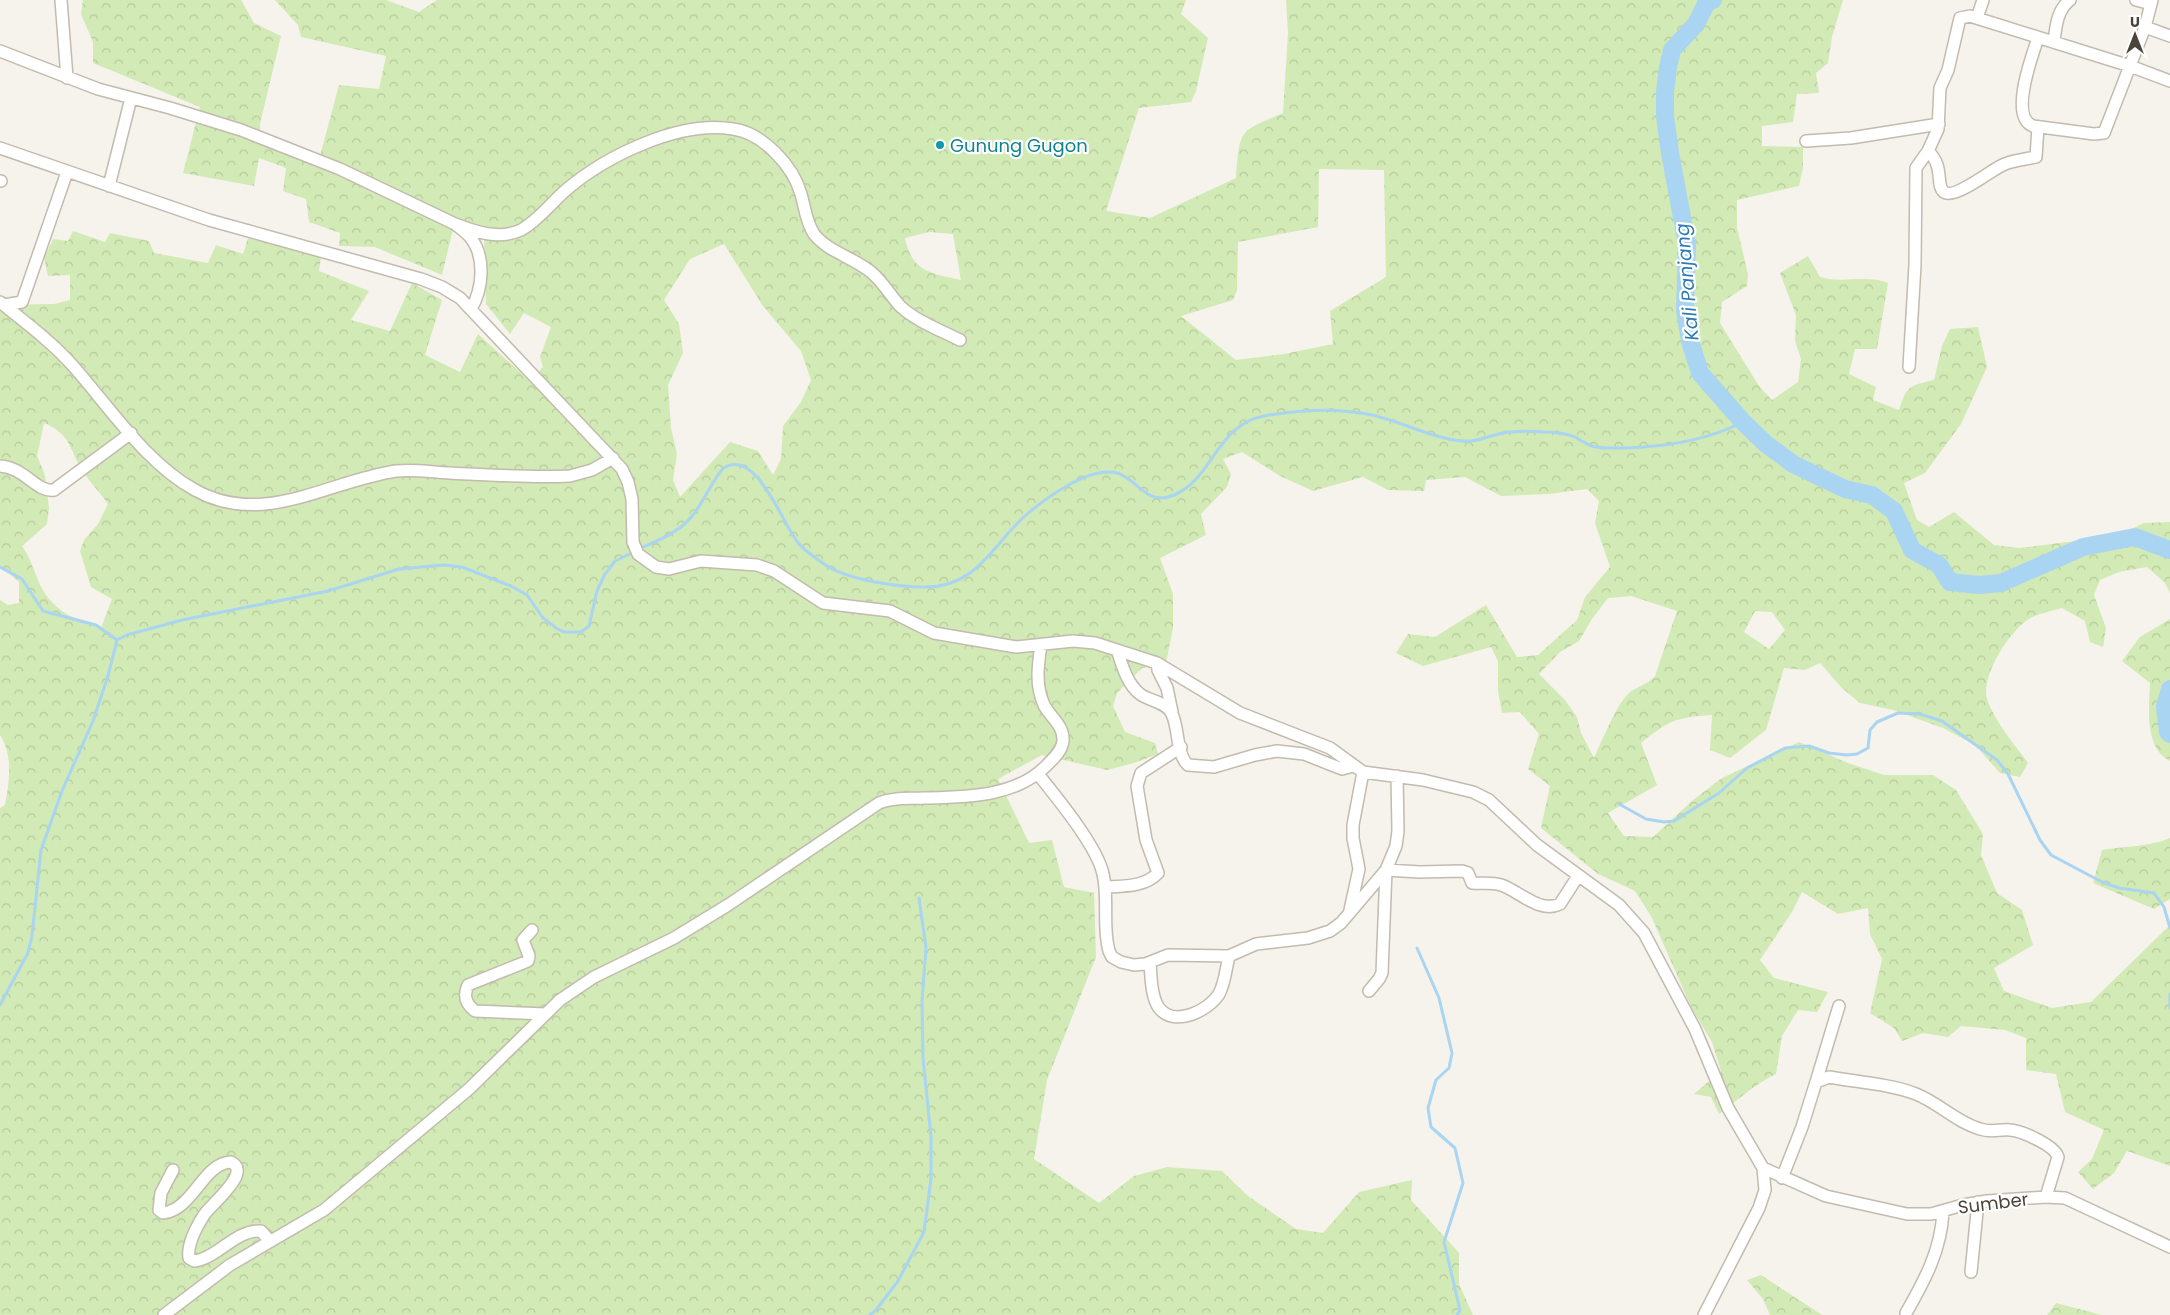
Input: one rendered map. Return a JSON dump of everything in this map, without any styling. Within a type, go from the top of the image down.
[{"type":"street","points":[[61,0],[67,78]]},
{"type":"street","points":[[1977,18],[1982,0]]},
{"type":"street","points":[[2056,0],[2058,18]]},
{"type":"street","points":[[2054,41],[2058,18],[2062,8],[2070,0]]},
{"type":"street","points":[[2038,38],[2028,70],[2022,104],[2023,116],[2030,124],[2038,127],[2094,134],[2104,133],[2145,27],[2152,2],[2136,0]]},
{"type":"street","points":[[1909,367],[1915,265],[1915,181],[1918,163],[1928,151],[1939,124],[1940,88],[1948,70],[1959,21],[1964,16],[1977,18],[2038,38],[2054,41],[2170,81]]},
{"type":"street","points":[[2145,27],[2170,36]]},
{"type":"street","points":[[0,51],[67,78],[131,98],[179,110],[268,141],[340,169],[455,224],[488,235],[519,230],[536,220],[565,191],[585,175],[639,146],[700,129],[733,128],[748,133],[762,142],[792,174],[801,193],[807,220],[814,234],[870,271],[888,289],[900,306],[921,320],[960,340]]},
{"type":"street","points":[[109,186],[131,98]]},
{"type":"street","points":[[1806,141],[1851,138],[1939,124]]},
{"type":"street","points":[[1928,151],[1939,164],[1940,188],[1945,193],[1950,194],[1968,186],[2005,164],[2036,157],[2038,127]]},
{"type":"street","points":[[0,148],[210,220],[421,279],[442,287],[471,309],[622,469],[630,487],[631,536],[636,551],[649,564],[665,569],[701,561],[763,566],[785,577],[823,602],[890,611],[925,630],[955,638],[1016,647],[1073,641],[1095,643],[1157,663],[1240,713],[1330,748],[1358,769]]},
{"type":"street","points":[[2,304],[22,302],[67,172]]},
{"type":"street","points":[[455,224],[470,237],[479,257],[481,283],[471,309]]},
{"type":"street","points":[[2,304],[73,366],[131,433],[162,465],[195,490],[223,502],[258,506],[279,504],[346,483],[398,471],[564,476],[592,470],[612,458]]},
{"type":"street","points":[[2,464],[18,470],[45,490],[54,490],[131,433]]},
{"type":"street","points":[[164,1315],[230,1265],[269,1240],[324,1210],[421,1132],[469,1089],[571,991],[674,938],[728,905],[872,807],[892,799],[970,796],[1019,785],[1038,774],[1057,754],[1063,743],[1059,724],[1044,704],[1039,687],[1037,671],[1041,645]]},
{"type":"street","points":[[1117,650],[1127,678],[1134,689],[1144,697],[1166,707],[1172,712]]},
{"type":"street","points":[[1157,663],[1158,670],[1167,688],[1180,747],[1186,764],[1214,767],[1255,755],[1277,751],[1304,754],[1342,769],[1358,769],[1478,793],[1494,804],[1537,845],[1619,905],[1644,933],[1695,1030],[1728,1108],[1763,1168],[1765,1190],[1759,1208],[1704,1315]]},
{"type":"street","points":[[1106,887],[1143,883],[1151,880],[1158,873],[1146,840],[1137,786],[1141,773],[1180,747]]},
{"type":"street","points":[[1349,914],[1359,869],[1353,838],[1358,769]]},
{"type":"street","points":[[1038,774],[1066,809],[1096,857],[1103,873],[1106,887],[1107,945],[1112,957],[1127,964],[1150,962],[1168,955],[1228,956],[1256,944],[1319,936],[1341,923],[1386,870],[1396,846],[1398,831],[1397,776]]},
{"type":"street","points":[[1386,870],[1420,872],[1462,871],[1468,873],[1472,883],[1498,884],[1527,900],[1550,906],[1560,904],[1578,876]]},
{"type":"street","points":[[1369,991],[1382,973],[1386,870]]},
{"type":"street","points":[[532,930],[523,940],[529,956],[528,961],[468,985],[466,998],[469,1006],[475,1011],[546,1014]]},
{"type":"street","points":[[1150,962],[1158,1005],[1167,1013],[1184,1016],[1200,1012],[1218,995],[1228,956]]},
{"type":"street","points":[[1782,1178],[1799,1136],[1839,1006]]},
{"type":"street","points":[[1816,1082],[1829,1077],[1905,1091],[1923,1097],[1951,1116],[1978,1129],[1994,1131],[2011,1130],[2050,1146],[2056,1151],[2058,1157],[2046,1197]]},
{"type":"street","points":[[173,1170],[159,1200],[159,1210],[163,1213],[180,1206],[218,1165],[231,1162],[237,1168],[238,1173],[225,1194],[205,1214],[187,1249],[189,1258],[194,1261],[203,1260],[249,1232],[261,1230],[269,1240]]},
{"type":"street","name":"Sumber","points":[[1763,1168],[1810,1190],[1841,1200],[1919,1216],[1943,1212],[1978,1202],[2046,1197],[2070,1200],[2170,1246]]},
{"type":"street","points":[[1971,1272],[1978,1202]]},
{"type":"street","points":[[1906,1313],[1930,1270],[1936,1253],[1943,1212]]},
{"type":"green space","points":[[83,0],[241,0],[254,23],[281,36],[260,124],[260,138],[320,156],[339,85],[379,89],[386,56],[301,37],[298,25],[275,0],[386,0],[419,12],[437,0],[1186,0],[1181,14],[1208,38],[1196,91],[1191,102],[1139,108],[1106,211],[1150,218],[1236,178],[1239,150],[1244,134],[1257,124],[1283,113],[1288,33],[1286,0],[1843,0],[1832,37],[1828,63],[1816,73],[1819,93],[1797,94],[1793,122],[1762,126],[1762,146],[1803,147],[1803,168],[1799,186],[1737,200],[1737,228],[1748,274],[1747,286],[1722,302],[1720,323],[1759,386],[1772,400],[1798,382],[1801,359],[1795,341],[1796,315],[1780,273],[1808,256],[1820,277],[1837,280],[1872,279],[1888,283],[1877,349],[1855,349],[1849,374],[1876,387],[1873,400],[1899,410],[1904,396],[1910,388],[1934,380],[1942,346],[1950,329],[1978,327],[1987,367],[1961,424],[1925,473],[1904,483],[1917,520],[1929,527],[1954,512],[1994,545],[2019,548],[2099,538],[2125,532],[2144,523],[2170,522],[2170,593],[2165,583],[2147,567],[2119,572],[2100,580],[2094,595],[2106,628],[2103,647],[2090,642],[2085,621],[2062,608],[2032,617],[2006,642],[1992,667],[1986,692],[1988,702],[1996,718],[2028,763],[2020,777],[2000,773],[1975,745],[1943,728],[1893,710],[1860,703],[1842,688],[1820,663],[1805,670],[1784,668],[1766,730],[1730,758],[1710,750],[1712,715],[1673,721],[1658,730],[1641,743],[1657,785],[1608,813],[1624,836],[1653,837],[1693,800],[1722,778],[1799,742],[1848,763],[1884,775],[1933,775],[1956,790],[1983,834],[1981,855],[1997,893],[2022,910],[2033,945],[1994,968],[2004,991],[2052,1008],[2091,1002],[2170,925],[2170,1166],[2127,1151],[2114,1173],[2093,1189],[2078,1172],[2092,1159],[2104,1130],[2065,1112],[2056,1074],[2026,1070],[2026,1038],[2005,1030],[1961,1026],[1948,1037],[1923,1033],[1902,1041],[1894,1028],[1870,1013],[1882,959],[1870,934],[1868,908],[1838,914],[1802,892],[1792,912],[1760,960],[1774,978],[1828,992],[1817,1012],[1798,1010],[1782,1036],[1776,1074],[1754,1087],[1719,1114],[1711,1097],[1694,1094],[1721,1071],[1712,1042],[1691,1007],[1652,918],[1635,891],[1598,874],[1541,828],[1550,786],[1528,769],[1539,734],[1520,712],[1502,713],[1498,691],[1498,661],[1491,647],[1423,666],[1396,653],[1408,634],[1435,637],[1486,605],[1517,657],[1538,655],[1577,620],[1585,597],[1610,567],[1595,523],[1599,501],[1587,489],[1548,494],[1501,496],[1465,477],[1426,480],[1424,491],[1388,490],[1363,477],[1313,491],[1280,476],[1242,452],[1223,459],[1231,474],[1227,487],[1201,514],[1206,535],[1160,558],[1173,594],[1173,628],[1166,663],[1142,668],[1117,693],[1113,706],[1125,732],[1155,743],[1158,754],[1107,770],[1042,755],[998,779],[1029,843],[1052,840],[1064,887],[1094,893],[1096,957],[1047,1080],[1034,1159],[1099,1203],[1134,1176],[1167,1167],[1222,1171],[1248,1196],[1296,1229],[1323,1233],[1359,1192],[1412,1180],[1411,1200],[1459,1253],[1459,1284],[1473,1315],[0,1315],[0,808],[5,805],[9,761],[0,735],[0,600],[8,605],[19,603],[19,582],[0,566],[0,305],[54,304],[70,300],[70,275],[48,276],[44,258],[53,239],[68,241],[73,231],[105,242],[110,233],[149,241],[154,253],[208,263],[216,245],[243,254],[248,238],[321,257],[319,271],[369,291],[351,320],[390,331],[412,283],[442,300],[425,355],[460,372],[478,334],[530,381],[543,367],[540,357],[551,327],[524,313],[510,334],[486,304],[484,237],[453,229],[442,275],[375,247],[339,246],[340,233],[309,222],[306,199],[283,191],[286,168],[259,158],[254,186],[183,173],[200,107],[93,63],[93,42],[81,14]],"holes":[[[1319,169],[1384,170],[1386,277],[1330,311],[1333,344],[1284,354],[1236,360],[1181,316],[1233,300],[1237,290],[1238,242],[1318,227]],[[929,232],[953,234],[961,280],[932,273],[924,269],[912,258],[905,238]],[[724,244],[763,306],[801,351],[811,380],[801,402],[783,426],[781,459],[773,475],[758,451],[730,442],[680,497],[673,480],[677,454],[671,428],[668,385],[683,353],[679,324],[664,300],[690,259]],[[44,423],[58,431],[66,439],[88,479],[108,504],[98,524],[84,540],[80,551],[91,587],[112,599],[101,628],[74,618],[52,602],[40,585],[22,546],[47,524],[49,508],[45,475],[37,456]],[[1631,596],[1677,611],[1655,676],[1629,693],[1624,699],[1594,758],[1581,733],[1577,717],[1565,700],[1539,674],[1560,652],[1579,641],[1592,619],[1608,598]],[[1755,611],[1772,612],[1785,630],[1769,649],[1744,632]]]},
{"type":"green space","points":[[2170,619],[2170,761],[2156,747],[2152,737],[2149,715],[2150,683],[2122,661],[2140,637]]},
{"type":"green space","points":[[2170,838],[2170,899],[2154,909],[2093,883],[2102,850],[2145,845]]},
{"type":"green space","points":[[1761,1275],[1822,1315],[1770,1315],[1763,1299],[1747,1280]]},
{"type":"green space","points":[[2056,1303],[2102,1315],[2047,1315]]},
{"type":"waterway","name":"Kali Panjang","points":[[1713,0],[1707,2],[1696,24],[1672,50],[1665,92],[1665,116],[1670,153],[1687,244],[1685,310],[1690,341],[1700,373],[1743,422],[1766,444],[1793,464],[1845,489],[1872,495],[1894,511],[1912,550],[1939,565],[1950,582],[1979,585],[2001,583],[2083,547],[2135,537],[2170,550]]},
{"type":"waterway","points":[[639,549],[669,535],[688,521],[722,470],[725,467],[737,465],[748,469],[758,479],[768,492],[799,544],[824,564],[834,570],[872,582],[924,587],[942,585],[971,573],[1026,515],[1056,492],[1094,474],[1117,473],[1149,495],[1164,498],[1174,495],[1198,477],[1235,430],[1248,421],[1264,416],[1315,410],[1354,412],[1389,419],[1432,435],[1454,440],[1471,441],[1515,432],[1551,432],[1575,437],[1600,448],[1655,446],[1685,442],[1715,434],[1743,422]]},
{"type":"waterway","points":[[0,1005],[28,953],[32,936],[41,850],[62,791],[93,721],[108,676],[117,640],[127,635],[182,620],[328,591],[399,569],[444,565],[462,567],[511,586],[527,595],[543,618],[556,628],[564,632],[581,632],[589,626],[597,591],[605,574],[615,561],[634,552]]},
{"type":"waterway","points":[[0,567],[22,579],[43,611],[96,625],[117,640]]},
{"type":"waterway","name":"Kali Panjang","points":[[2170,689],[2165,707],[2168,732],[2170,734]]},
{"type":"waterway","points":[[1619,804],[1646,819],[1664,822],[1674,821],[1719,793],[1747,768],[1785,748],[1809,746],[1829,753],[1857,754],[1868,748],[1870,730],[1877,722],[1898,713],[1920,714],[1942,721],[1997,760],[2008,774],[2040,840],[2051,855],[2102,882],[2119,888],[2154,893],[2164,907],[2170,928]]},
{"type":"waterway","points":[[870,1315],[898,1281],[924,1232],[931,1179],[931,1137],[923,1058],[922,1001],[926,948],[919,898]]},
{"type":"waterway","points":[[1417,948],[1439,998],[1452,1053],[1449,1068],[1436,1080],[1428,1108],[1431,1127],[1455,1148],[1463,1183],[1444,1242],[1460,1310],[1457,1315]]},
{"type":"waterway","points":[[2170,994],[2170,1008]]},
{"type":"place","name":"Gunung Gugon","points":[[940,145]]}]
